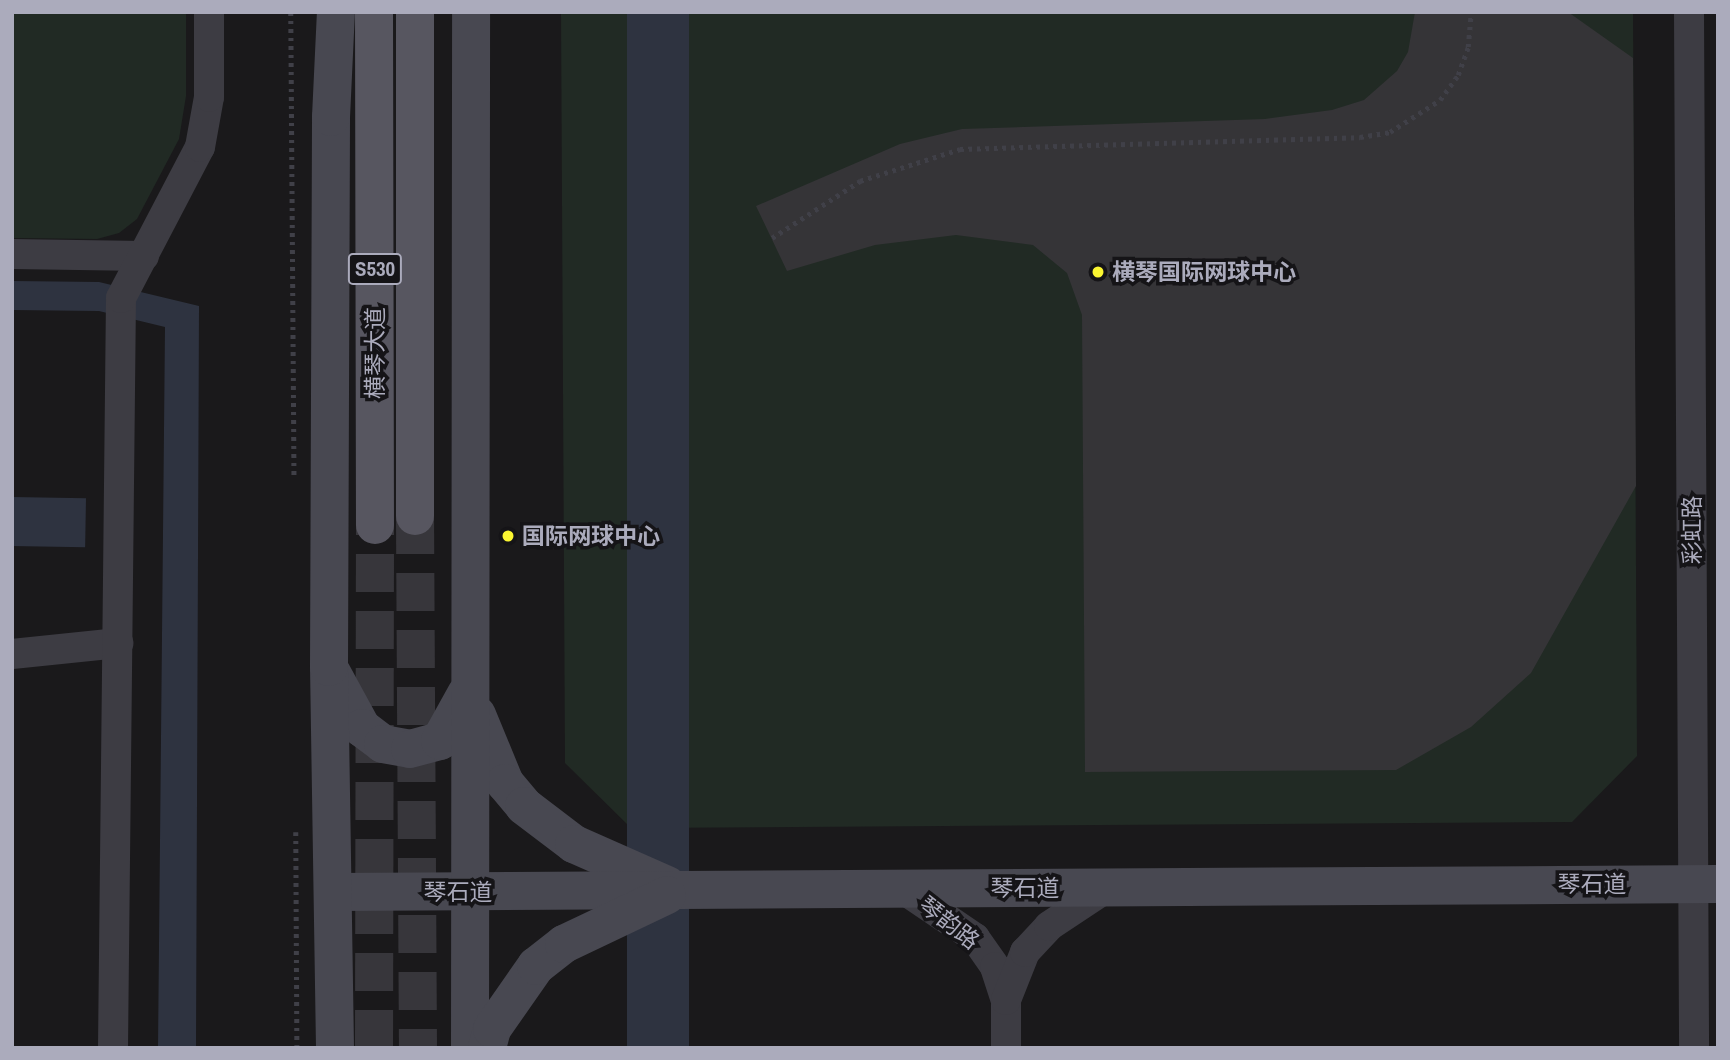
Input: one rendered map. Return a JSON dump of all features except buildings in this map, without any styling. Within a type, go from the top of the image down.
[{"type":"main road","points":[[325,12],[331,117]]},
{"type":"main road","points":[[335,1048],[329,667],[331,117],[336,12]]},
{"type":"main road","name":"横琴大道","points":[[374,12],[375,525]]},
{"type":"main road","name":"横琴大道","points":[[415,12],[415,516]]},
{"type":"main road","points":[[470,1048],[468,688],[471,12]]},
{"type":"main road","points":[[329,667],[362,728],[383,744],[410,750],[440,741],[468,688]]},
{"type":"main road","points":[[468,688],[486,744],[505,783],[524,806],[574,844],[678,890]]},
{"type":"main road","name":"琴石道","points":[[333,892],[1706,884]]},
{"type":"main road","points":[[487,1048],[492,1028],[513,993],[545,959],[564,944],[678,890]]},
{"type":"street","points":[[113,1048],[121,298],[193,162],[205,130],[209,12]]},
{"type":"street","name":"彩虹路","points":[[1689,12],[1706,884],[1694,1048]]},
{"type":"street","points":[[12,254],[144,256]]},
{"type":"street","points":[[12,654],[118,643]]},
{"type":"street","name":"琴韵路","points":[[1006,1048],[1006,1000],[1016,967],[1036,938],[1108,887]]},
{"type":"street","name":"琴韵路","points":[[903,889],[975,938],[995,967],[1006,1000]]},
{"type":"path","points":[[772,238],[860,181],[960,149],[1360,137],[1390,132],[1417,118],[1440,100],[1458,75],[1468,47],[1471,12]]},
{"type":"shaded area","points":[[12,12],[186,12],[186,96],[179,139],[137,219],[119,233],[97,239],[12,238]]},
{"type":"shaded area","name":"横琴国际网球中心","points":[[561,12],[1633,12],[1637,756],[1572,822],[631,828],[565,763]]},
{"type":"water","points":[[627,12],[689,12],[689,1048],[627,1048]]},
{"type":"water","points":[[12,281],[99,282],[199,306],[196,1048],[158,1048],[165,327],[99,311],[12,310]]},
{"type":"water","points":[[12,497],[86,498],[85,547],[12,546]]},
{"type":"tunnel","points":[[415,516],[418,1048]]},
{"type":"tunnel","points":[[374,1048],[375,525]]},
{"type":"place","name":"横琴国际网球中心","points":[[1098,272]]},
{"type":"place","name":"国际网球中心","points":[[508,536]]}]
